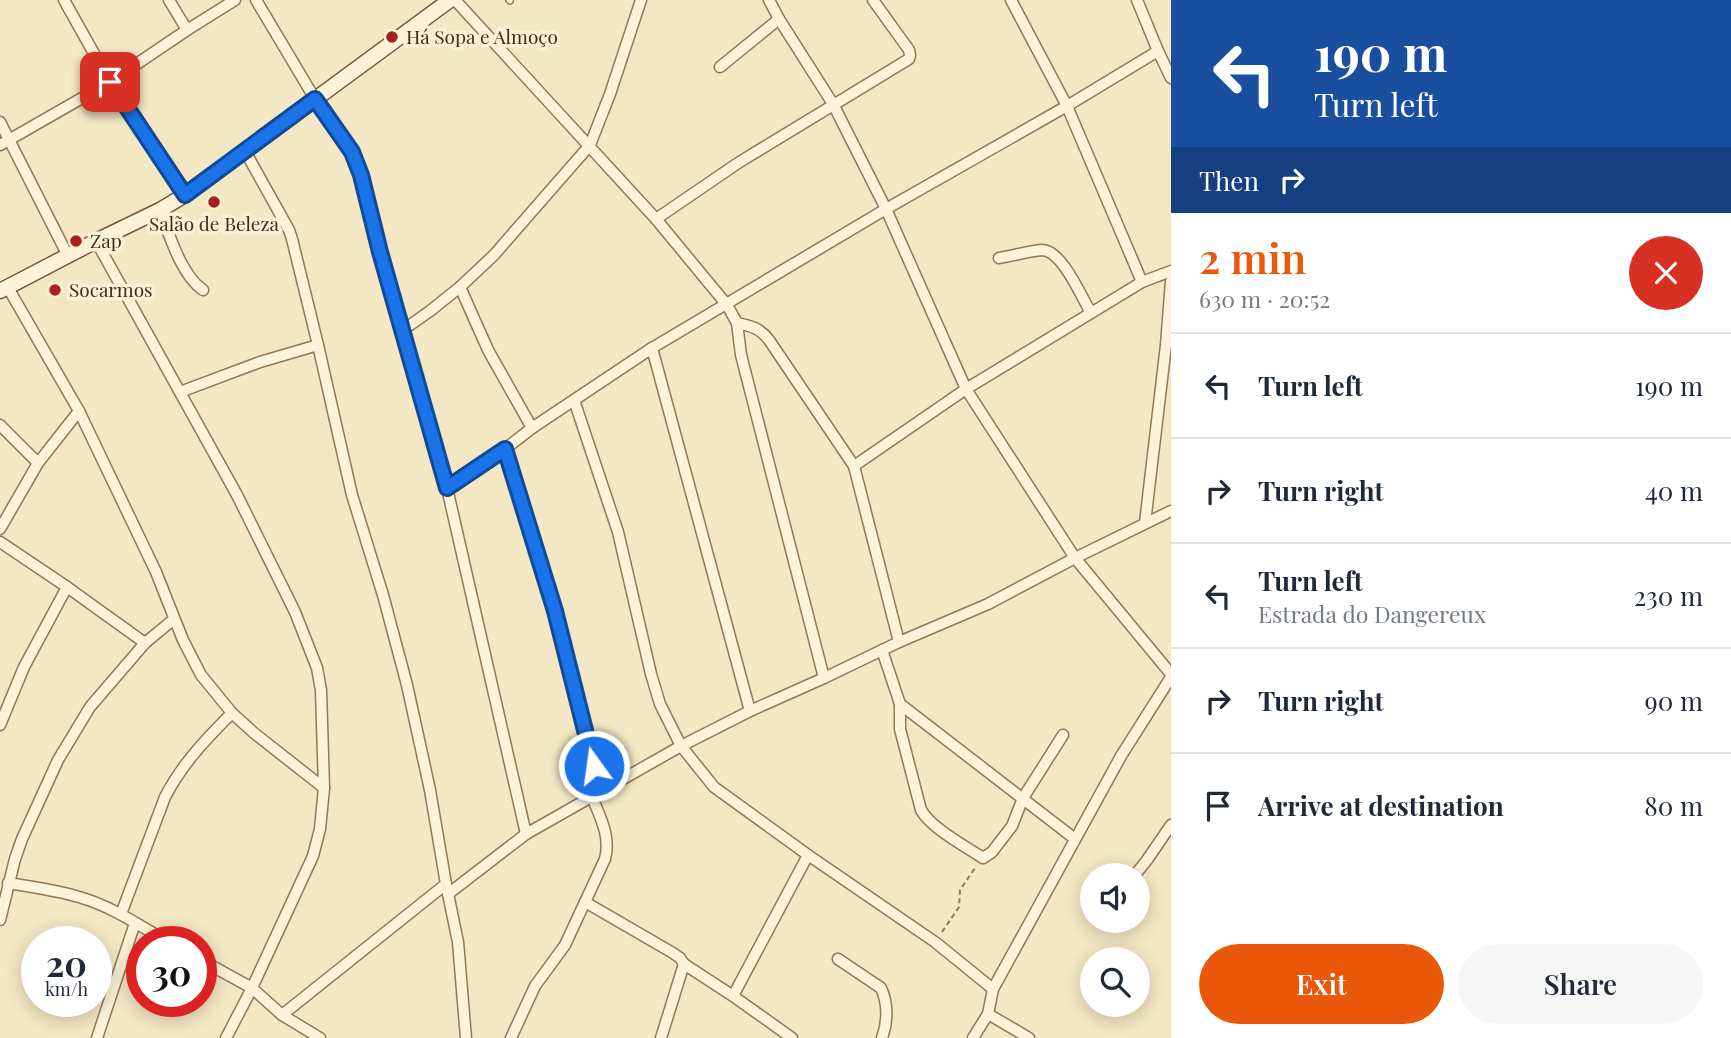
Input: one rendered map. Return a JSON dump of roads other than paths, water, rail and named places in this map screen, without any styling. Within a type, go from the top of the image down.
[{"type":"main road","points":[[3,289],[185,195],[452,0]]},
{"type":"street","points":[[64,0],[110,82],[185,195]]},
{"type":"street","points":[[169,0],[187,30]]},
{"type":"street","points":[[5,142],[110,82],[235,0]]},
{"type":"street","points":[[256,0],[357,163],[447,488],[526,834]]},
{"type":"street","points":[[452,0],[590,145],[656,219],[727,305],[737,323],[741,355],[824,678]]},
{"type":"street","points":[[403,330],[430,312],[494,255],[590,145],[610,94],[640,0]]},
{"type":"street","points":[[769,0],[834,104],[886,209],[966,389],[1075,558],[1171,675],[1121,756],[992,989],[988,1014],[973,1038]]},
{"type":"street","points":[[656,219],[738,163],[906,61],[910,55],[909,50],[873,0]]},
{"type":"street","points":[[1011,0],[1067,106],[1142,282]]},
{"type":"street","points":[[1137,0],[1171,78]]},
{"type":"street","points":[[720,67],[779,19]]},
{"type":"street","points":[[447,488],[652,348],[1158,51]]},
{"type":"street","points":[[0,122],[5,142],[68,256]]},
{"type":"street","points":[[245,151],[289,230],[352,495],[407,685],[430,790],[458,942],[466,1038]]},
{"type":"street","points":[[160,209],[179,257],[194,284],[203,290]]},
{"type":"street","points":[[96,241],[237,495],[307,639],[321,690],[324,788],[320,830],[313,856],[253,988],[226,1038]]},
{"type":"street","points":[[999,258],[1045,250],[1056,256],[1091,313]]},
{"type":"street","points":[[854,466],[966,389],[1142,282],[1171,271]]},
{"type":"street","points":[[1145,523],[1168,346],[1171,281]]},
{"type":"street","points":[[460,287],[488,350],[532,428]]},
{"type":"street","points":[[3,289],[79,411],[156,572],[187,650],[201,675],[232,713],[324,788]]},
{"type":"street","points":[[737,323],[755,327],[762,332],[854,466],[899,642]]},
{"type":"street","points":[[180,392],[260,362],[318,345]]},
{"type":"street","points":[[652,348],[750,711]]},
{"type":"street","points":[[574,400],[618,532],[657,696],[681,746],[714,787],[935,942],[992,989]]},
{"type":"street","points":[[0,529],[37,463],[79,411]]},
{"type":"street","points":[[0,425],[37,463]]},
{"type":"street","points":[[505,449],[555,611],[608,849],[565,945],[535,986],[511,1038]]},
{"type":"street","points":[[282,1015],[447,889],[526,834],[596,794],[750,711],[988,604],[1171,511]]},
{"type":"street","points":[[0,542],[145,643]]},
{"type":"street","points":[[0,725],[24,667],[67,587]]},
{"type":"street","points":[[0,920],[22,839],[58,760],[90,707],[145,643],[174,619]]},
{"type":"street","points":[[882,650],[900,704],[900,729],[921,810],[934,825],[983,858],[992,852],[1012,826],[1023,798],[1063,735]]},
{"type":"street","points":[[900,704],[1075,839]]},
{"type":"street","points":[[121,914],[165,797],[174,780],[207,737],[232,713]]},
{"type":"street","points":[[1145,863],[1171,825]]},
{"type":"street","points":[[733,996],[808,855]]},
{"type":"street","points":[[8,883],[79,897],[121,914],[140,926]]},
{"type":"street","points":[[585,902],[674,953],[684,964],[792,1038]]},
{"type":"street","points":[[97,1038],[135,923]]},
{"type":"street","points":[[838,959],[881,988],[886,1006],[882,1038]]},
{"type":"street","points":[[661,1038],[684,964]]},
{"type":"street","points":[[217,969],[253,988],[282,1015],[320,1038]]},
{"type":"street","points":[[988,1014],[1029,1038]]},
{"type":"place","name":"Há Sopa e Almoço","points":[[392,37]]},
{"type":"place","name":"Salão de Beleza","points":[[214,202]]},
{"type":"place","name":"Zap","points":[[76,241]]},
{"type":"place","name":"Socarmos","points":[[55,290]]}]
